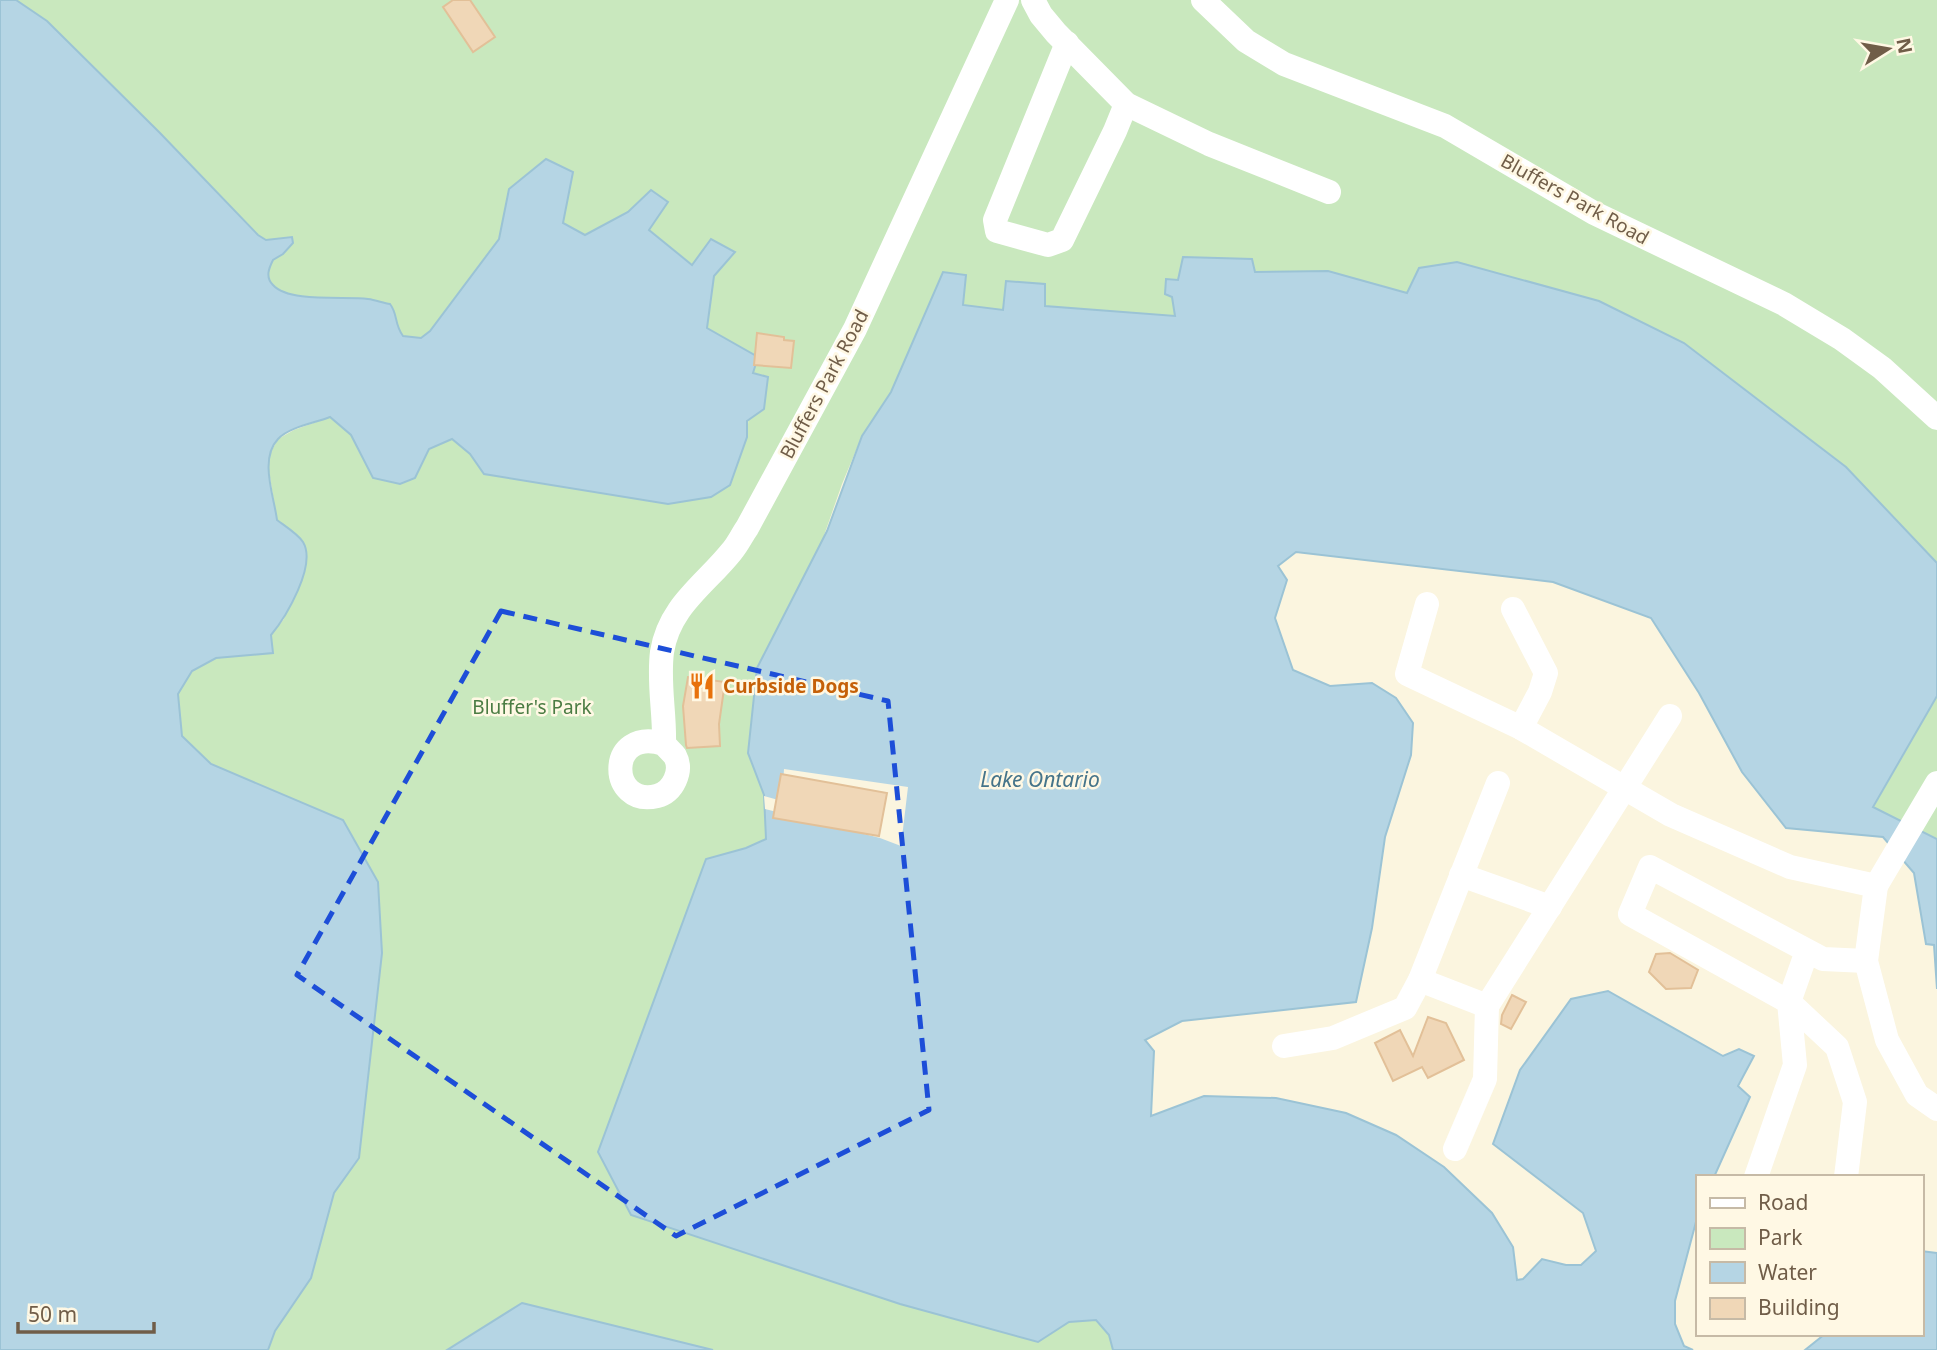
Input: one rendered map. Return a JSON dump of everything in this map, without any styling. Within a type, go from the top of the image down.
[{"type":"street","points":[[1033,0],[1041,15],[1126,104],[1209,144],[1329,192]]},
{"type":"street","name":"Bluffers Park Road","points":[[1203,0],[1246,41],[1284,64],[1445,126],[1594,213],[1784,304],[1842,339],[1872,361],[1937,418]]},
{"type":"street","name":"Bluffers Park Road","points":[[664,744],[660,676],[663,649],[669,629],[681,607],[732,551],[747,528],[855,329],[1008,5]]},
{"type":"street","points":[[1067,43],[995,220],[997,231],[1048,245],[1062,240],[1126,104]]},
{"type":"street","points":[[1427,604],[1407,674],[1521,728],[1671,815],[1790,867],[1876,886]]},
{"type":"street","points":[[1513,609],[1546,673],[1540,692],[1521,728]]},
{"type":"street","points":[[1455,1149],[1485,1079],[1487,1006],[1670,716]]},
{"type":"street","points":[[1284,1046],[1333,1038],[1405,1008],[1420,980],[1497,783]]},
{"type":"street","points":[[1937,783],[1876,886],[1867,961],[1887,1040],[1917,1095],[1937,1109]]},
{"type":"street","points":[[1846,1175],[1856,1102],[1837,1047],[1789,1002],[1630,914],[1650,867],[1823,959],[1867,961]]},
{"type":"street","points":[[1461,876],[1550,907]]},
{"type":"street","points":[[1757,1175],[1795,1065],[1789,1002],[1807,951]]},
{"type":"street","points":[[1420,980],[1487,1006]]},
{"type":"highlighted area","points":[[501,611],[888,701],[929,1110],[676,1236],[297,975]]},
{"type":"green space","name":"Bluffer's Park","points":[[16,0],[1937,0],[1937,563],[1846,467],[1684,343],[1599,301],[1457,262],[1407,293],[1328,271],[1254,272],[1184,257],[1178,280],[1166,280],[1165,294],[1172,297],[1175,316],[1045,306],[1006,281],[1003,310],[963,305],[943,272],[891,392],[862,436],[842,484],[748,753],[764,796],[766,839],[746,848],[1038,1342],[1069,1322],[1097,1320],[1109,1335],[1113,1350],[713,1350],[522,1303],[447,1350],[268,1350],[275,1331],[311,1278],[334,1193],[359,1158],[343,820],[211,764],[182,736],[178,694],[192,671],[216,658],[273,653],[271,635],[284,619],[303,542],[277,520],[267,459],[278,439],[330,417],[351,435],[373,478],[400,484],[415,478],[429,449],[452,439],[470,454],[485,474],[747,437],[752,374],[757,357],[707,328],[714,276],[734,253],[711,239],[693,265],[648,230],[652,190],[628,212],[585,235],[562,224],[509,189],[499,239],[430,331],[421,338],[403,336],[390,304],[368,299],[304,297],[280,291],[270,282],[269,269],[273,260],[283,254],[292,238],[266,240],[258,235],[47,21]]},
{"type":"green space","points":[[1937,696],[1937,839],[1873,808]]},
{"type":"water","points":[[0,0],[16,0],[47,21],[258,235],[266,240],[292,237],[293,243],[273,260],[269,269],[271,282],[281,291],[304,297],[368,299],[390,304],[403,336],[421,338],[430,331],[499,239],[509,189],[546,159],[573,172],[563,223],[585,235],[628,212],[651,190],[668,202],[649,230],[692,265],[711,239],[735,252],[714,276],[707,328],[758,357],[753,373],[768,377],[764,409],[747,421],[747,437],[730,485],[711,497],[668,504],[484,474],[470,454],[452,439],[429,449],[415,478],[400,484],[373,478],[351,435],[330,417],[289,431],[272,447],[269,467],[277,520],[303,542],[306,564],[303,577],[291,604],[271,635],[273,653],[216,658],[192,671],[178,694],[182,736],[211,764],[343,820],[378,882],[382,953],[359,1158],[334,1193],[311,1278],[275,1331],[268,1350],[0,1350]]},
{"type":"water","name":"Lake Ontario","points":[[1183,257],[1252,259],[1255,272],[1328,271],[1407,293],[1419,268],[1457,262],[1599,301],[1684,343],[1846,467],[1937,563],[1937,696],[1873,807],[1937,839],[1937,989],[1934,945],[1926,944],[1914,873],[1883,837],[1786,828],[1742,772],[1699,693],[1651,618],[1553,582],[1296,552],[1278,566],[1287,580],[1275,618],[1293,670],[1330,686],[1372,683],[1396,698],[1413,723],[1411,755],[1385,837],[1372,928],[1356,1002],[1182,1021],[1145,1040],[1154,1051],[1151,1116],[1204,1096],[1276,1098],[1346,1113],[1396,1135],[1444,1167],[1492,1213],[1513,1247],[1517,1280],[1523,1279],[1542,1259],[1566,1265],[1581,1265],[1596,1251],[1583,1213],[1493,1144],[1520,1070],[1571,999],[1608,991],[1723,1056],[1739,1049],[1754,1056],[1738,1086],[1750,1097],[1715,1175],[1696,1175],[1696,1222],[1675,1301],[1675,1324],[1684,1346],[1693,1350],[1113,1350],[1109,1335],[1096,1320],[1069,1322],[1038,1342],[900,1304],[631,1215],[598,1152],[706,859],[746,848],[766,839],[764,795],[748,753],[757,668],[827,531],[862,436],[891,392],[943,272],[966,275],[963,305],[1003,310],[1006,281],[1045,284],[1045,306],[1175,316],[1172,297],[1165,294],[1166,279],[1178,280]]},
{"type":"water","points":[[1923,1251],[1937,1253],[1937,1350],[1805,1350],[1822,1336],[1923,1336]]},
{"type":"water","points":[[522,1303],[713,1350],[447,1350]]},
{"type":"pier","points":[[784,769],[908,787],[901,846],[880,838],[765,809],[764,796],[782,801]]},
{"type":"building","points":[[453,0],[470,0],[495,37],[473,52],[443,7]]},
{"type":"building","points":[[757,333],[794,341],[791,368],[754,365]]},
{"type":"building","points":[[688,677],[725,682],[719,724],[720,746],[687,748],[683,706]]},
{"type":"building","points":[[781,774],[887,793],[879,836],[773,818]]},
{"type":"building","points":[[1670,953],[1698,970],[1691,988],[1666,989],[1649,972],[1656,954]]},
{"type":"building","points":[[1512,995],[1526,1002],[1511,1029],[1501,1024],[1502,1015]]},
{"type":"building","points":[[1428,1017],[1446,1023],[1464,1060],[1428,1078],[1422,1067],[1393,1081],[1375,1043],[1400,1030],[1413,1056]]},
{"type":"place","name":"Curbside Dogs","points":[[702,686]]}]
